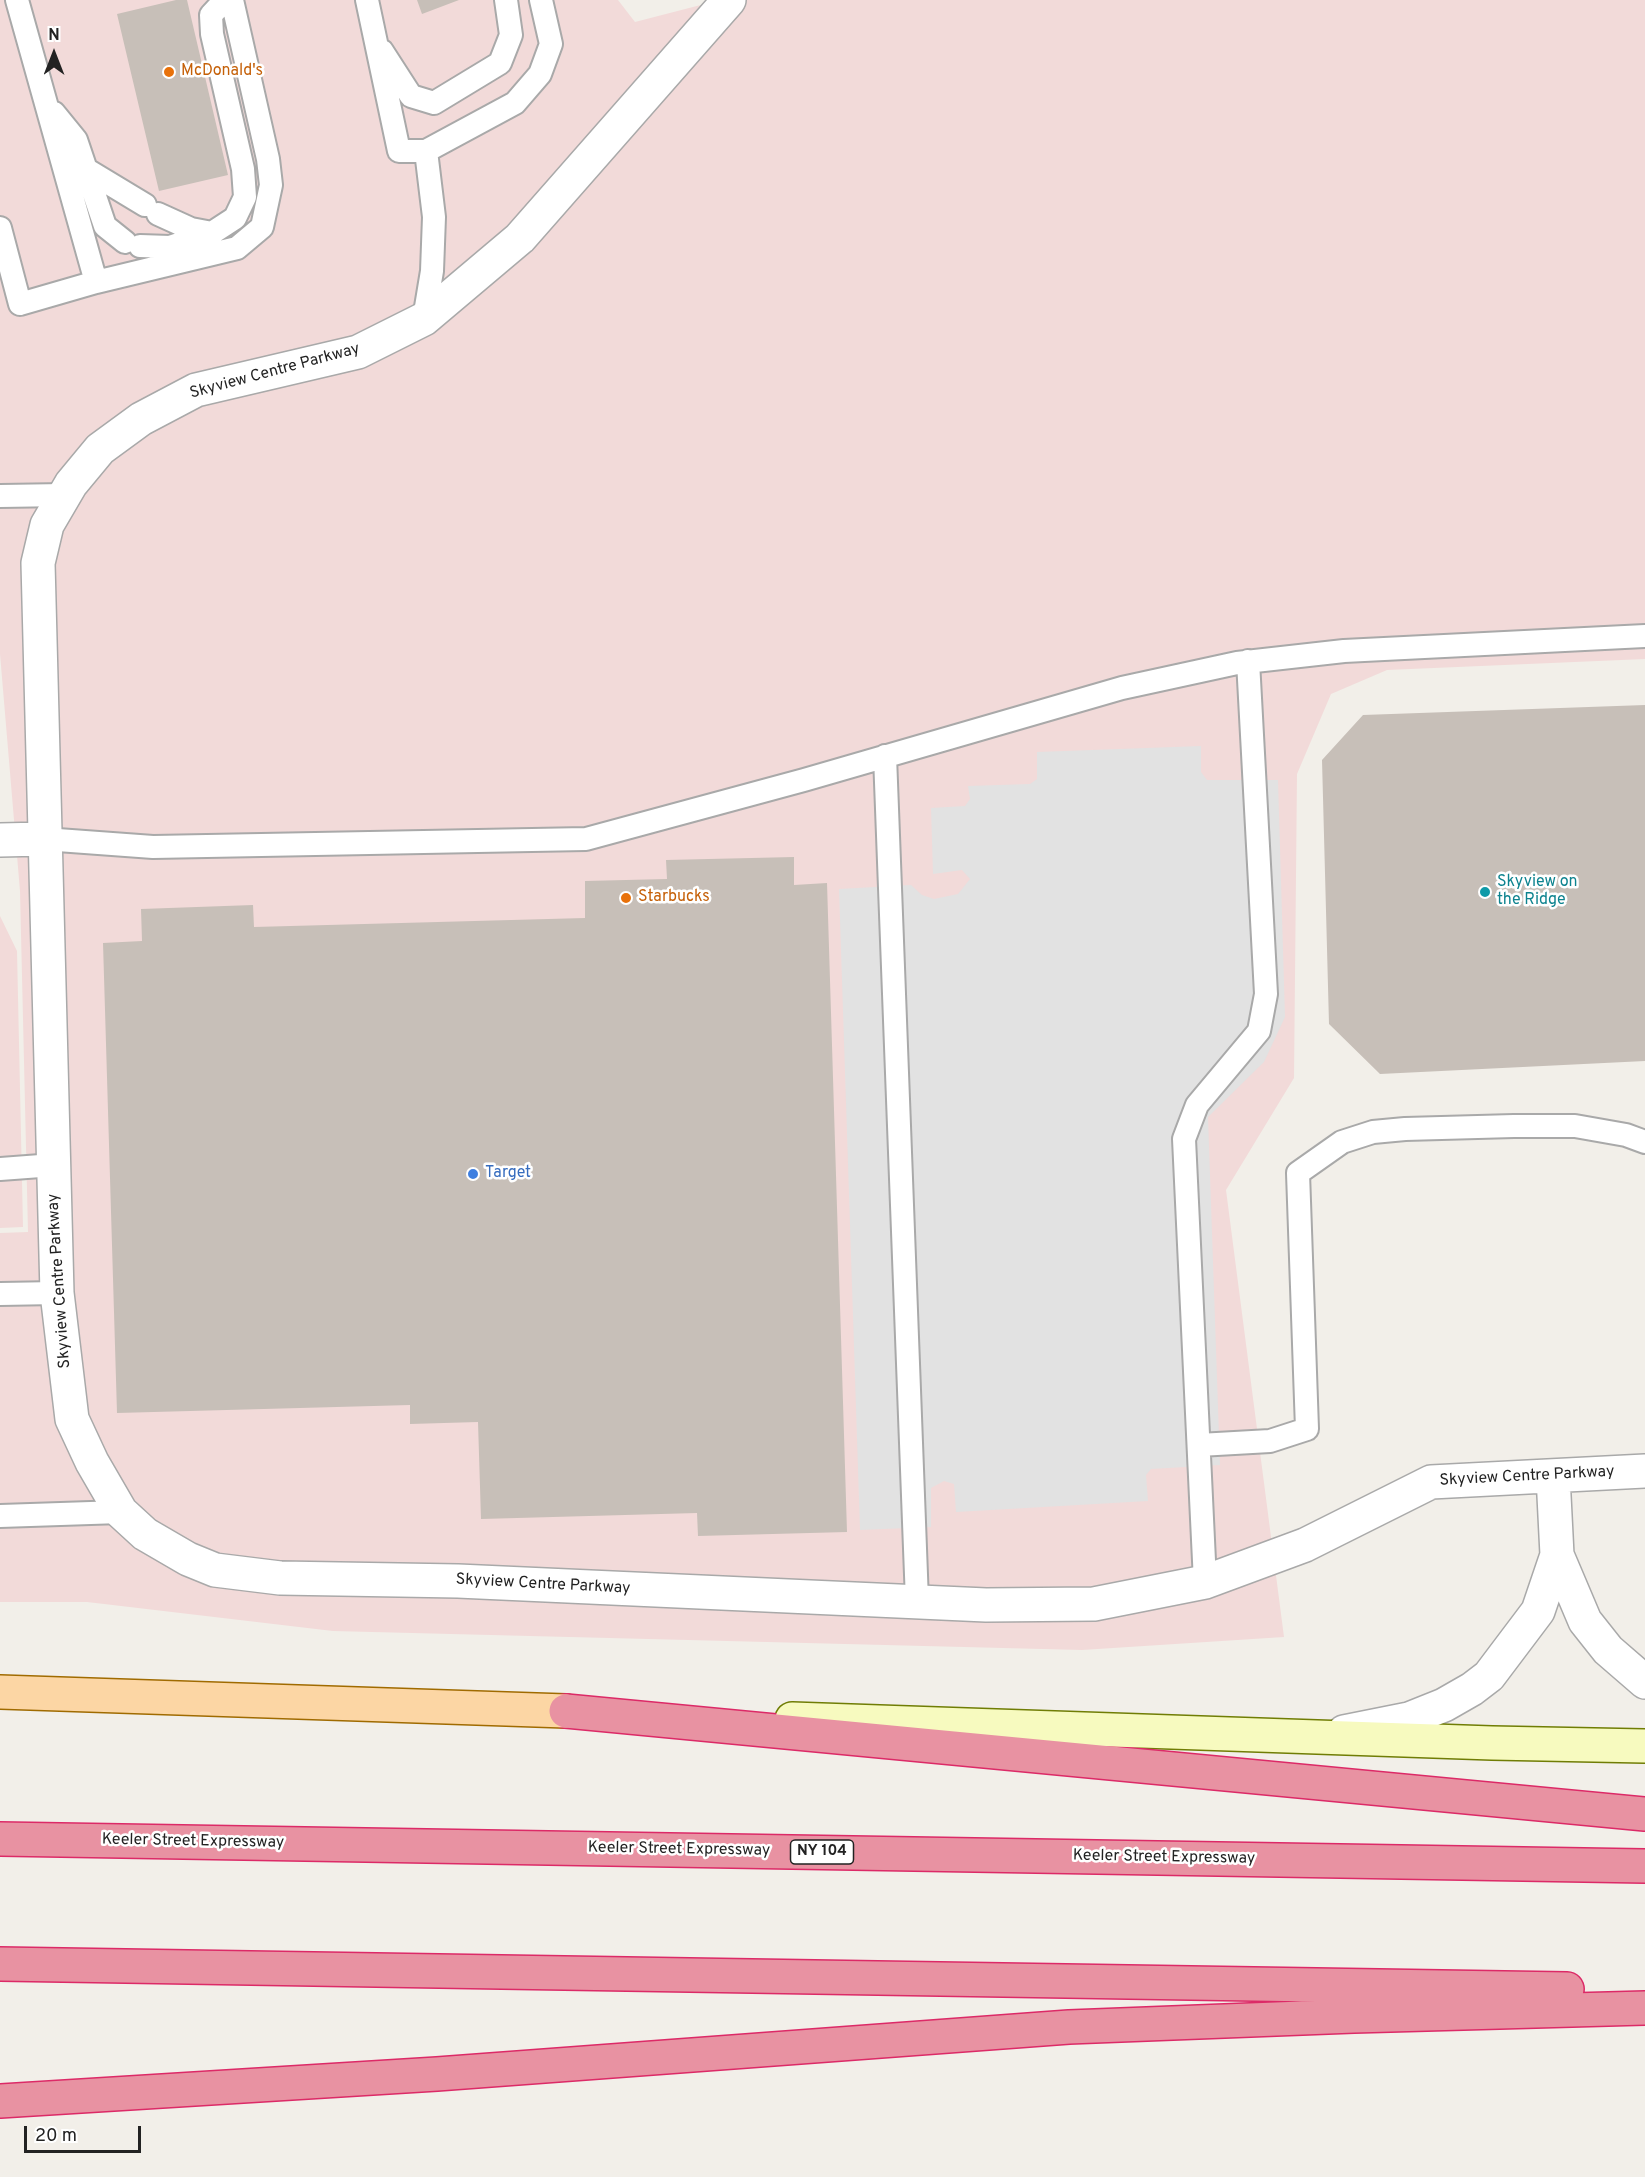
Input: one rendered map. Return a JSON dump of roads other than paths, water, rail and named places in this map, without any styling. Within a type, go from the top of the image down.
[{"type":"highway","points":[[566,1711],[1645,1814]]},
{"type":"highway","name":"Keeler Street Expressway","points":[[0,1839],[1645,1866]]},
{"type":"highway","points":[[0,1964],[1645,1991]]},
{"type":"highway","points":[[0,2101],[437,2074],[1069,2027],[1343,2016],[1645,2008]]},
{"type":"main road","points":[[0,1692],[1645,1746]]},
{"type":"street","name":"Skyview Centre Parkway","points":[[729,0],[520,238],[424,319],[358,352],[196,390],[141,419],[100,449],[65,495],[46,525],[38,563],[57,1293],[72,1419],[92,1462],[121,1512],[145,1534],[215,1570],[280,1578],[458,1581],[986,1605],[1094,1604],[1205,1582],[1305,1545],[1431,1482],[1645,1471]]},
{"type":"street","points":[[0,840],[44,839]]},
{"type":"street","points":[[1553,1476],[1557,1555],[1585,1621],[1608,1650],[1645,1682]]},
{"type":"street","points":[[1319,1737],[1408,1719],[1444,1705],[1489,1676],[1538,1611],[1557,1555]]},
{"type":"lane","points":[[16,0],[96,282]]},
{"type":"lane","points":[[47,104],[76,140],[105,226],[133,244],[170,247],[212,233],[235,218],[245,197],[243,169],[212,34],[211,15],[225,0]]},
{"type":"lane","points":[[0,228],[20,304],[96,282],[237,248],[262,227],[271,184],[268,159],[232,0]]},
{"type":"lane","points":[[367,0],[399,151],[426,151],[515,103],[540,75],[550,44],[541,0]]},
{"type":"lane","points":[[375,39],[411,96],[434,103],[500,63],[510,35],[506,0]]},
{"type":"lane","points":[[424,319],[432,270],[434,217],[426,151]]},
{"type":"lane","points":[[87,170],[191,230],[212,233]]},
{"type":"lane","points":[[0,496],[65,495]]},
{"type":"lane","points":[[44,839],[153,847],[586,839],[1122,688],[1248,661],[1344,651],[1645,636]]},
{"type":"lane","points":[[1205,1582],[1184,1138],[1197,1105],[1259,1031],[1266,994],[1248,661]]},
{"type":"lane","points":[[885,756],[917,1602]]},
{"type":"lane","points":[[1199,1445],[1270,1441],[1307,1429],[1299,1173],[1342,1142],[1373,1132],[1405,1129],[1514,1126],[1575,1126],[1626,1135],[1645,1142]]},
{"type":"lane","points":[[0,1169],[54,1165]]},
{"type":"lane","points":[[0,1294],[57,1293]]},
{"type":"lane","points":[[0,1516],[121,1512]]},
{"type":"place","name":"McDonald's","points":[[169,72]]},
{"type":"place","name":"Skyview on the Ridge","points":[[1485,892]]},
{"type":"place","name":"Starbucks","points":[[626,898]]},
{"type":"place","name":"Target","points":[[473,1174]]}]
